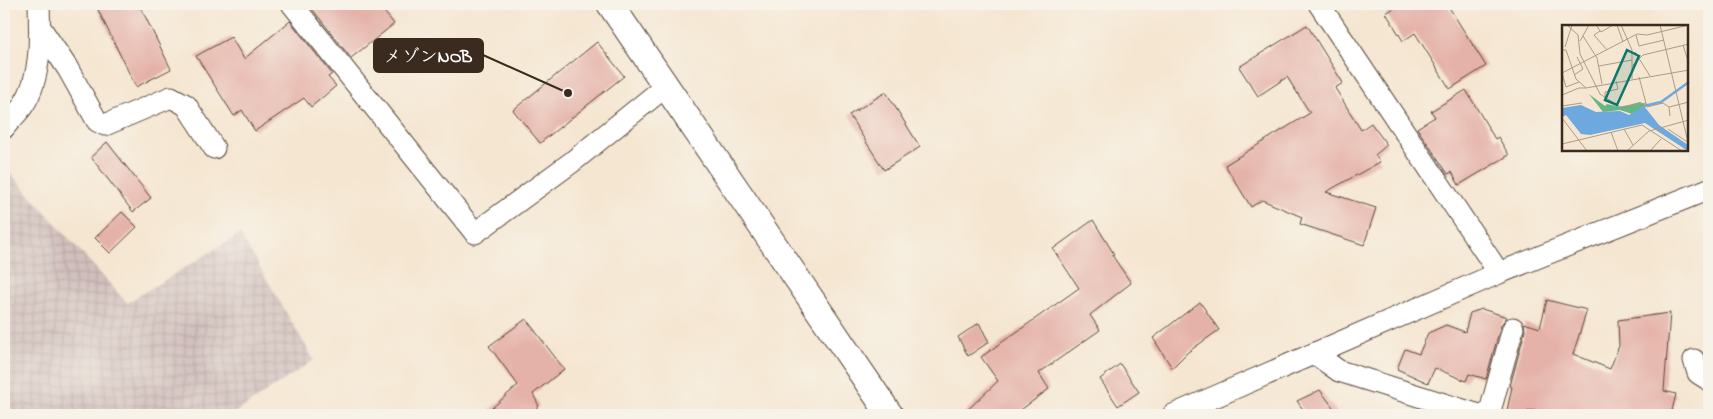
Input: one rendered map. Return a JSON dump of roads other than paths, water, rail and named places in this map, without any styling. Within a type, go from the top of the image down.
[{"type":"street","points":[[4,128],[24,104],[36,75],[40,27],[39,4]]},
{"type":"street","points":[[292,4],[475,233],[572,162],[666,86]]},
{"type":"street","points":[[610,4],[890,415]]},
{"type":"street","points":[[1319,4],[1498,273]]},
{"type":"street","points":[[40,27],[68,69],[97,121],[105,124],[171,97],[186,105],[214,148]]},
{"type":"street","points":[[1173,415],[1498,273],[1706,197]]},
{"type":"street","points":[[1489,415],[1513,328]]},
{"type":"street","points":[[1315,354],[1339,371],[1479,415]]},
{"type":"street","points":[[1694,360],[1698,373],[1709,380]]},
{"type":"place","name":"メゾンNOB","points":[[568,93]]}]
